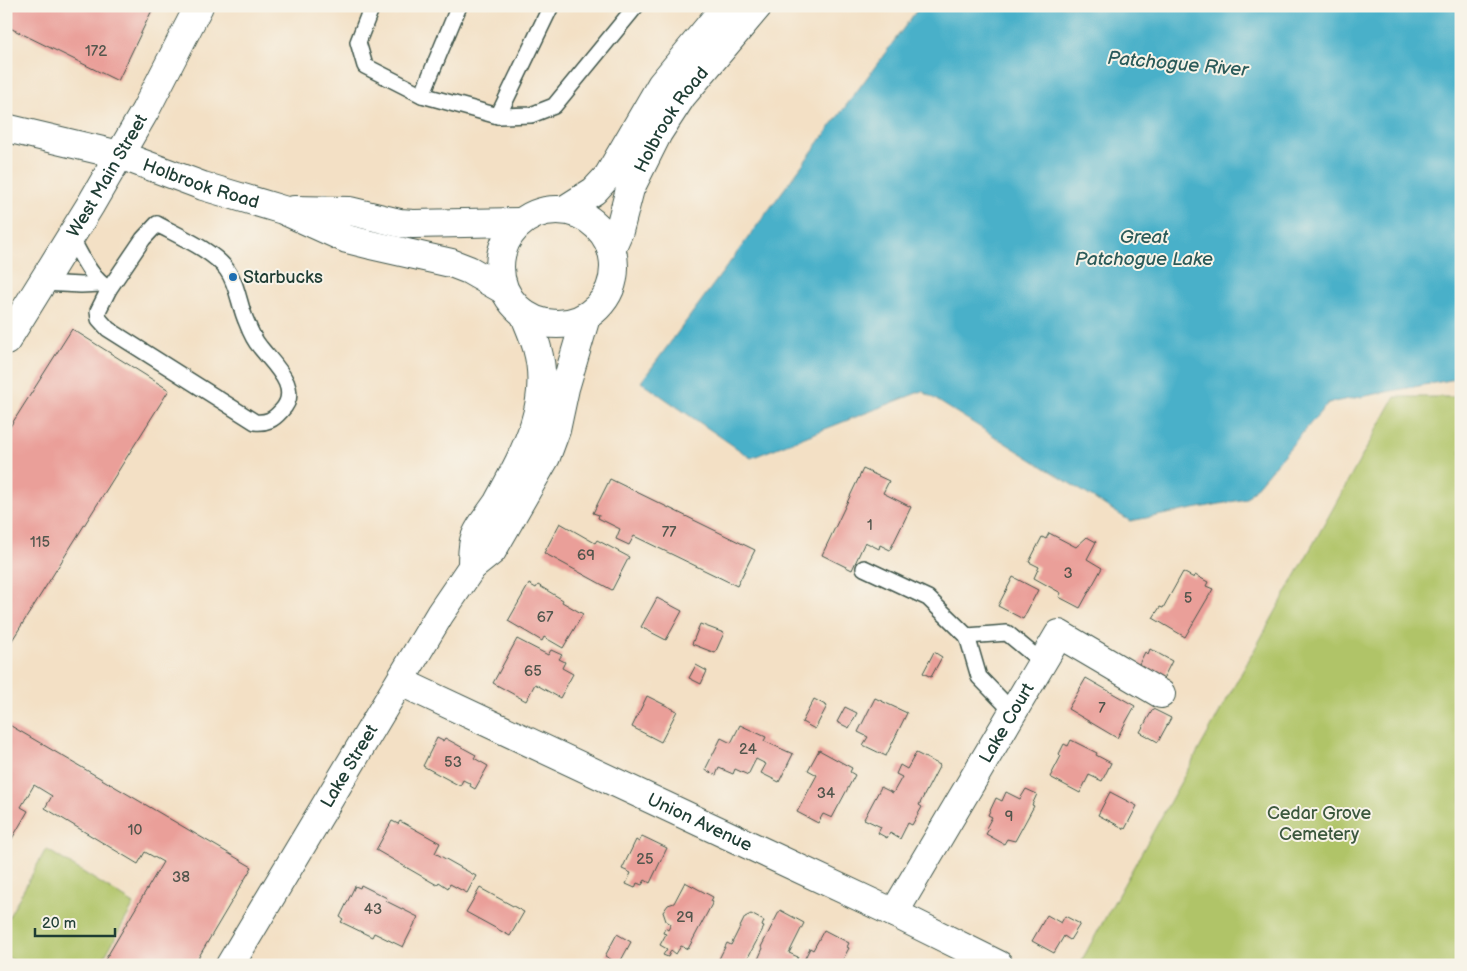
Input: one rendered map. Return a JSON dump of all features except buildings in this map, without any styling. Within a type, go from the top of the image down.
[{"type":"street","name":"West Main Street","points":[[6,341],[71,237],[145,112],[199,6]]},
{"type":"street","name":"Holbrook Road","points":[[564,210],[594,191],[608,176],[661,85],[726,6]]},
{"type":"street","name":"Holbrook Road","points":[[611,248],[619,231],[630,189],[662,127],[682,96],[758,6]]},
{"type":"street","name":"Holbrook Road","points":[[6,128],[120,155],[203,186],[283,210],[347,239],[451,263],[469,270],[504,290]]},
{"type":"street","name":"Holbrook Road","points":[[283,210],[350,211],[400,223],[413,224],[521,222]]},
{"type":"street","name":"Holbrook Road","points":[[548,210],[564,210],[588,219],[597,227],[611,248],[614,264],[613,279],[608,294],[599,307],[586,317],[572,323],[555,325],[539,323],[525,316],[512,304],[504,290],[500,276],[503,246],[521,222],[548,210]]},
{"type":"street","points":[[472,567],[474,540],[527,447],[537,417],[542,390],[540,371],[537,349],[525,316]]},
{"type":"street","points":[[472,567],[492,551],[528,492],[546,457],[556,430],[565,388],[586,317]]},
{"type":"street","name":"Lake Street","points":[[230,965],[440,614],[472,567]]},
{"type":"street","name":"Lake Court","points":[[894,913],[1059,634],[1161,694]]},
{"type":"street","name":"Union Avenue","points":[[400,682],[894,913],[999,965]]},
{"type":"lane","points":[[372,6],[358,42],[365,66],[422,95],[498,116],[530,115],[554,106],[636,6]]},
{"type":"lane","points":[[422,95],[459,6]]},
{"type":"lane","points":[[498,116],[551,6]]},
{"type":"lane","points":[[157,224],[217,258],[233,280],[240,308],[254,338],[286,379],[289,394],[284,408],[274,420],[264,423],[255,422],[108,329],[99,319],[98,310],[105,287],[157,224]]},
{"type":"lane","points":[[71,237],[93,275],[105,287]]},
{"type":"lane","points":[[43,283],[105,287]]},
{"type":"lane","points":[[864,568],[928,598],[967,636],[979,677],[1013,712]]},
{"type":"lane","points":[[967,636],[1007,634],[1042,662]]},
{"type":"green space","name":"Cedar Grove Cemetery","points":[[1395,397],[1461,397],[1461,965],[1079,965]]},
{"type":"green space","points":[[46,849],[134,904],[100,965],[21,965],[6,956],[6,922]]},
{"type":"water","name":"Great Patchogue Lake","points":[[920,6],[1461,6],[1461,378],[1328,403],[1246,499],[1130,521],[922,391],[751,458],[641,382]]},
{"type":"place","name":"Starbucks","points":[[233,277]]},
{"type":"water label","name":"Patchogue River","points":[[1178,63]]}]
